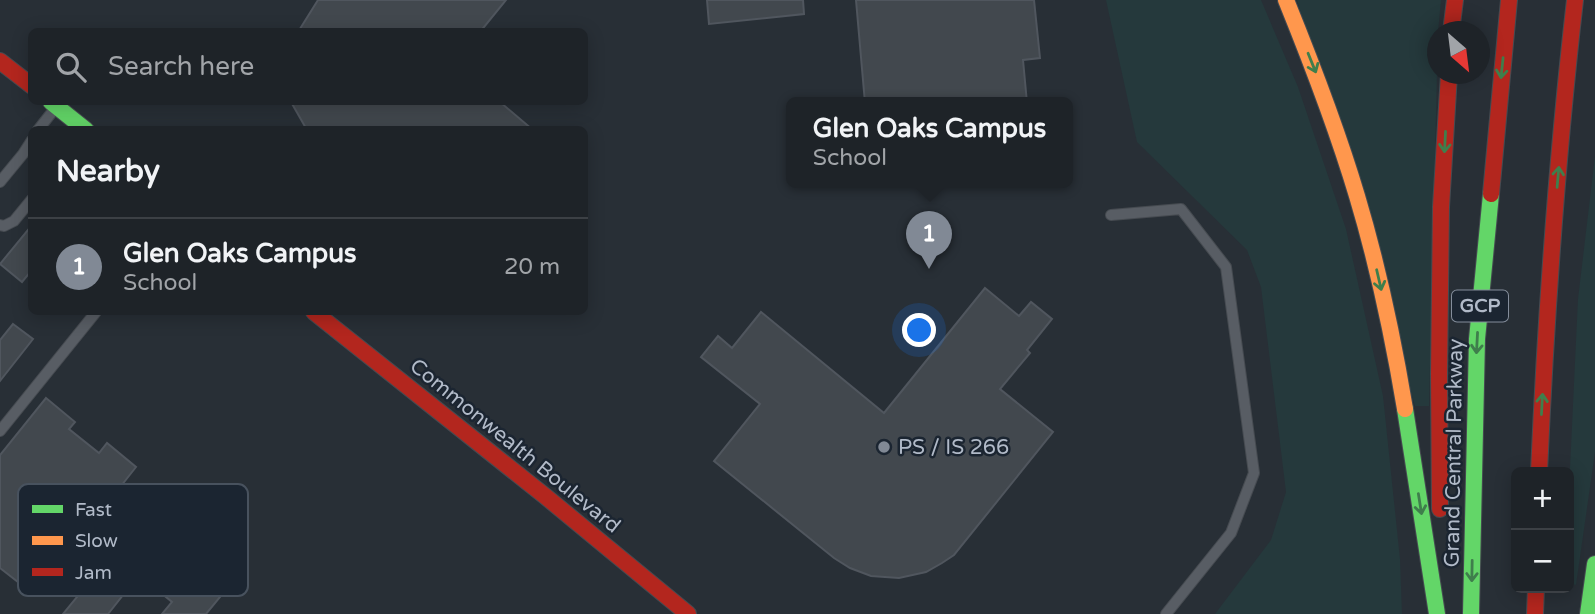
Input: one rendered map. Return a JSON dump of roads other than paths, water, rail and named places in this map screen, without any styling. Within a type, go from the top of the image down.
[{"type":"main road","points":[[1286,0],[1325,97],[1366,226],[1397,358],[1439,614]]},
{"type":"main road","points":[[1452,21],[1455,0]]},
{"type":"main road","name":"Grand Central Parkway","points":[[1471,614],[1477,339],[1509,0]]},
{"type":"main road","points":[[1539,467],[1544,346],[1575,2]]},
{"type":"main road","points":[[0,61],[28,83]]},
{"type":"main road","points":[[1439,614],[1441,207],[1448,84]]},
{"type":"main road","points":[[55,105],[81,126]]},
{"type":"main road","name":"Commonwealth Boulevard","points":[[318,315],[688,614]]},
{"type":"main road","points":[[1588,614],[1595,564]]},
{"type":"main road","points":[[1535,614],[1536,593]]},
{"type":"lane","points":[[40,126],[53,105]]},
{"type":"lane","points":[[0,182],[28,146]]},
{"type":"lane","points":[[0,225],[14,221],[28,204]]},
{"type":"lane","points":[[1111,215],[1181,209],[1226,267],[1228,280],[1254,473],[1231,533],[1166,614]]},
{"type":"lane","points":[[0,431],[94,315]]},
{"type":"place","name":"Glen Oaks Campus","points":[[929,269]]},
{"type":"place","name":"PS / IS 266","points":[[884,447]]}]
